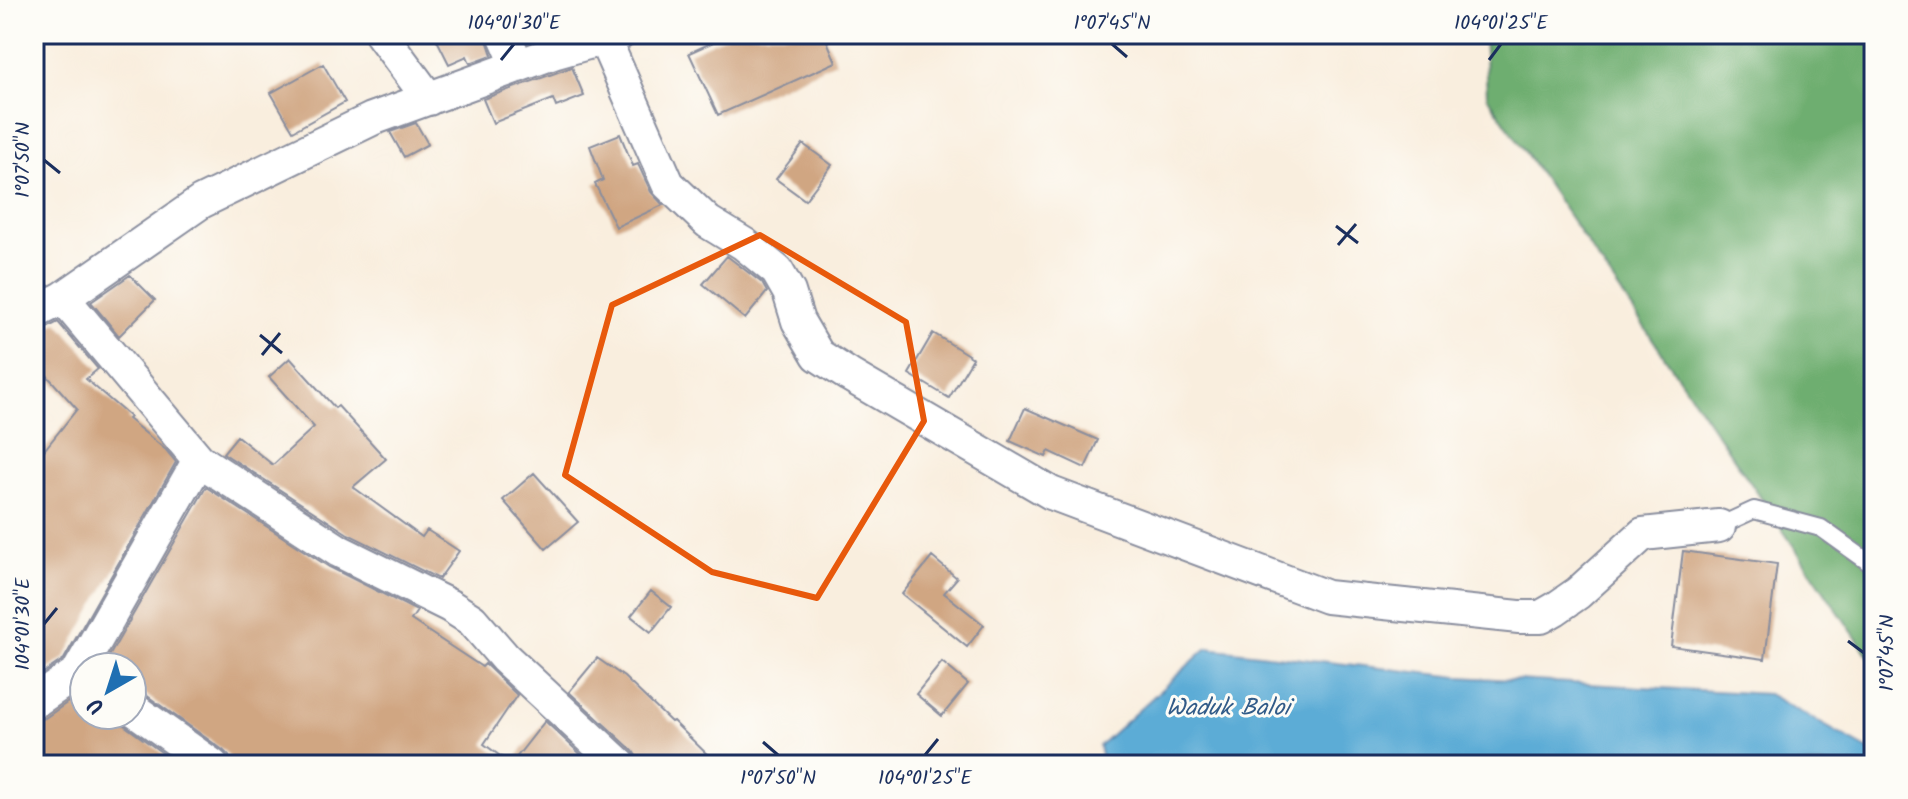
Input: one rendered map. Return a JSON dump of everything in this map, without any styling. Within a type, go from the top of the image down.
[{"type":"street","points":[[381,34],[429,99]]},
{"type":"street","points":[[504,34],[518,66]]},
{"type":"street","points":[[34,313],[63,298],[201,202],[372,119],[556,52],[612,36],[668,184],[708,222],[744,244],[777,271],[789,292],[798,321],[818,355],[1051,493],[1327,597],[1519,617],[1541,617],[1555,609],[1578,593],[1643,534],[1719,526]]},
{"type":"street","points":[[63,298],[199,460],[339,551],[472,620],[505,658],[620,765]]},
{"type":"street","points":[[94,651],[199,460]]},
{"type":"street","points":[[34,702],[68,682]]},
{"type":"street","points":[[148,719],[212,765]]},
{"type":"lane","points":[[1719,526],[1754,510],[1821,528],[1874,566]]},
{"type":"highlighted area","points":[[760,235],[906,322],[924,421],[817,598],[712,572],[565,475],[612,305]]},
{"type":"green space","points":[[1484,34],[1874,34],[1874,664],[1487,96]]},
{"type":"water","name":"Waduk Baloi","points":[[1207,648],[1459,677],[1768,694],[1874,753],[1874,765],[1103,765],[1099,746]]},
{"type":"building","points":[[434,34],[485,34],[492,55],[470,63],[467,56],[449,64]]},
{"type":"building","points":[[731,34],[824,34],[836,62],[718,115],[689,53]]},
{"type":"building","points":[[323,64],[345,102],[293,131],[271,93]]},
{"type":"building","points":[[572,67],[584,96],[556,107],[553,99],[493,123],[483,99]]},
{"type":"building","points":[[416,123],[428,144],[404,157],[390,132]]},
{"type":"building","points":[[620,134],[633,166],[638,164],[651,192],[663,205],[616,227],[595,184],[603,180],[590,146]]},
{"type":"building","points":[[803,144],[832,165],[805,200],[776,179]]},
{"type":"building","points":[[727,256],[762,283],[767,292],[745,319],[703,284]]},
{"type":"building","points":[[130,275],[155,300],[119,336],[91,302]]},
{"type":"building","points":[[58,322],[98,369],[86,379],[176,462],[64,659],[34,679],[34,463],[77,409],[34,361],[34,332]]},
{"type":"building","points":[[933,333],[973,358],[949,398],[909,374]]},
{"type":"building","points":[[290,358],[386,459],[353,487],[422,537],[427,530],[459,551],[439,579],[348,534],[223,453],[237,436],[273,465],[314,427],[269,377]]},
{"type":"building","points":[[1025,408],[1098,440],[1085,468],[1049,451],[1046,457],[1010,441]]},
{"type":"building","points":[[534,473],[578,522],[546,549],[503,500]]},
{"type":"building","points":[[206,487],[329,567],[417,611],[411,620],[482,667],[485,664],[517,695],[484,744],[511,764],[545,721],[592,765],[231,765],[229,756],[223,750],[148,697],[148,651],[112,651]]},
{"type":"building","points":[[1683,551],[1777,564],[1765,659],[1671,646]]},
{"type":"building","points":[[932,557],[957,578],[944,593],[984,625],[967,647],[902,594]]},
{"type":"building","points":[[651,591],[671,607],[651,632],[631,616]]},
{"type":"building","points":[[597,658],[624,677],[718,765],[638,765],[633,751],[569,692]]},
{"type":"building","points":[[942,662],[968,684],[942,716],[916,694]]},
{"type":"building","points":[[68,702],[68,731],[132,731],[179,765],[34,765],[34,721],[45,718]]}]
